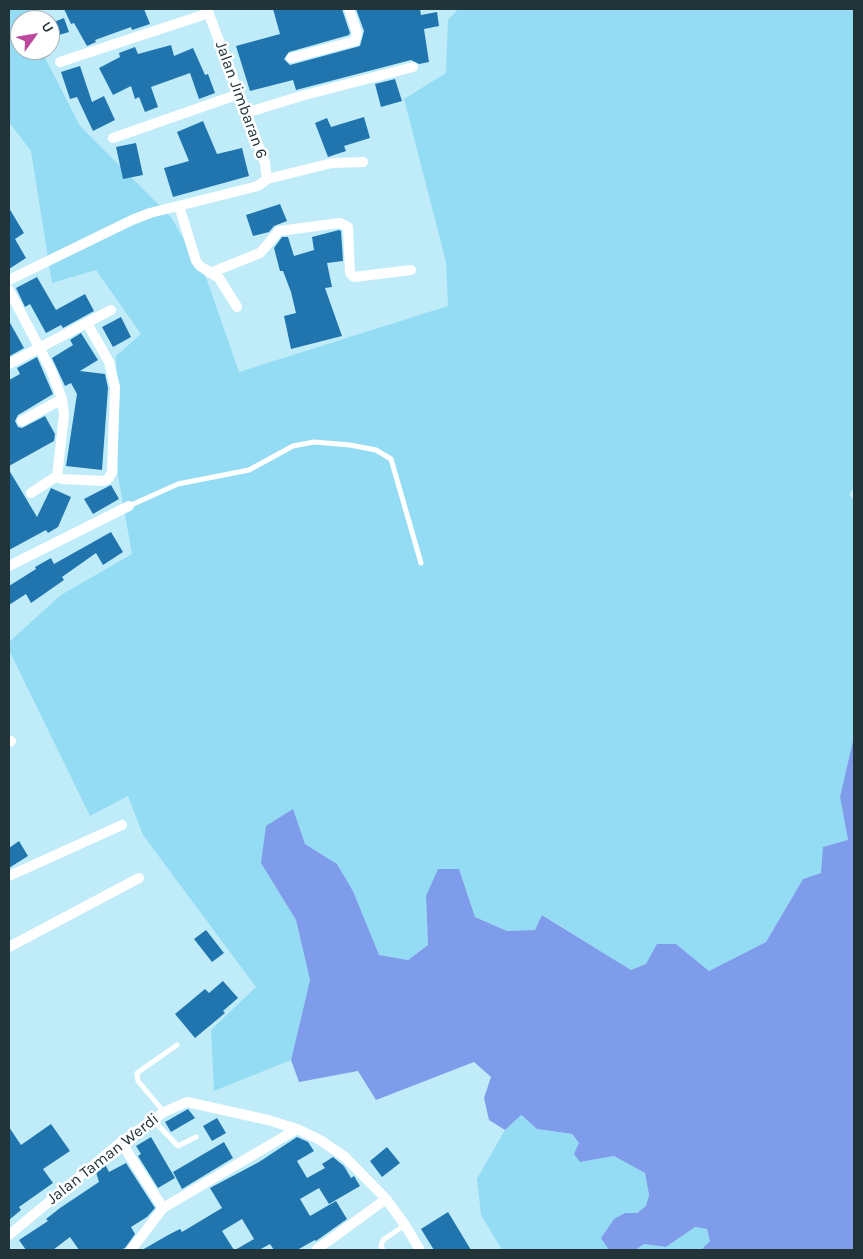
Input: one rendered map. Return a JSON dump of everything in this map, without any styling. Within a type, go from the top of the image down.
[{"type":"street","points":[[291,58],[355,41],[357,33],[349,9]]},
{"type":"street","points":[[60,62],[208,11]]},
{"type":"street","name":"Jalan Jimbaran 6","points":[[179,206],[258,186],[268,179],[265,162],[208,11]]},
{"type":"street","points":[[246,113],[301,96],[414,67]]},
{"type":"street","points":[[113,138],[239,94]]},
{"type":"street","points":[[268,179],[332,163],[363,162]]},
{"type":"street","points":[[9,280],[119,226],[150,213],[179,206],[194,256],[200,266],[221,280],[237,307]]},
{"type":"street","points":[[210,272],[260,253],[279,231],[340,223],[348,227],[350,273],[354,277],[411,270]]},
{"type":"street","points":[[9,290],[51,370],[62,399],[64,415],[57,476]]},
{"type":"street","points":[[9,364],[110,310]]},
{"type":"street","points":[[57,476],[62,479],[103,481],[110,477],[112,472],[115,394],[113,374],[109,362],[87,323]]},
{"type":"street","points":[[22,420],[62,399]]},
{"type":"street","points":[[31,493],[57,476]]},
{"type":"street","points":[[9,566],[129,506]]},
{"type":"street","points":[[9,876],[122,825]]},
{"type":"street","points":[[9,947],[139,878]]},
{"type":"street","name":"Jalan Taman Werdi","points":[[9,1235],[121,1142],[164,1112],[183,1102],[190,1102],[297,1129],[320,1140],[345,1157],[386,1199],[420,1250]]},
{"type":"street","points":[[131,1250],[163,1208],[297,1129]]},
{"type":"street","points":[[121,1142],[163,1208]]},
{"type":"street","points":[[316,1250],[386,1199]]},
{"type":"lane","points":[[129,506],[178,484],[249,470],[293,446],[314,442],[350,444],[376,450],[391,459],[421,563]]},
{"type":"lane","points":[[164,1112],[138,1081],[138,1073],[177,1044]]},
{"type":"lane","points":[[153,1119],[178,1146],[196,1138]]},
{"type":"lane","points":[[383,1250],[380,1246],[383,1240],[405,1225]]},
{"type":"shaded area","points":[[9,9],[39,9],[10,10],[10,60],[46,60],[80,126],[171,217],[207,280],[239,372],[448,306],[446,262],[404,99],[446,73],[448,20],[458,9],[854,9],[854,487],[849,495],[854,500],[854,736],[840,797],[848,840],[821,873],[803,879],[766,942],[709,971],[676,944],[646,964],[631,970],[543,915],[535,930],[507,931],[475,917],[459,869],[426,896],[428,945],[408,960],[378,955],[353,891],[337,864],[305,844],[293,810],[261,863],[296,920],[310,980],[291,1060],[214,1091],[211,1030],[256,987],[143,835],[128,796],[90,816],[9,650],[9,642],[61,595],[132,554],[118,476],[116,356],[141,334],[96,270],[52,283],[31,151],[9,122]]},
{"type":"shaded area","points":[[520,1115],[537,1129],[571,1134],[579,1143],[580,1162],[614,1156],[645,1173],[649,1195],[646,1206],[637,1213],[625,1213],[602,1238],[609,1250],[502,1250],[481,1215],[477,1179],[505,1130]]},
{"type":"shaded area","points":[[695,1227],[707,1229],[710,1241],[701,1250],[635,1250],[644,1244],[666,1247]]},
{"type":"water","points":[[854,736],[854,1250],[701,1250],[710,1241],[707,1229],[695,1227],[666,1247],[644,1244],[635,1250],[609,1250],[601,1238],[614,1219],[625,1213],[637,1213],[646,1206],[649,1195],[645,1173],[614,1156],[580,1162],[574,1154],[579,1143],[572,1134],[537,1129],[521,1115],[505,1130],[489,1120],[484,1098],[491,1077],[474,1062],[376,1100],[358,1071],[299,1082],[291,1060],[310,980],[296,920],[261,863],[266,826],[293,809],[305,844],[337,864],[353,891],[379,955],[408,960],[428,945],[426,896],[438,869],[459,869],[475,917],[507,931],[535,930],[542,915],[631,970],[646,964],[657,944],[676,944],[709,971],[766,942],[803,879],[821,873],[823,847],[848,840],[840,797]]},
{"type":"building","points":[[64,9],[144,9],[150,24],[132,30],[131,27],[95,40],[96,42],[87,46],[74,23],[71,24]]},
{"type":"building","points":[[273,9],[342,9],[350,33],[349,35],[289,52],[284,59],[290,65],[360,46],[364,31],[356,9],[420,9],[421,15],[437,12],[439,26],[424,29],[429,62],[419,64],[411,60],[296,90],[293,80],[250,91],[236,46],[280,34]]},
{"type":"building","points":[[64,18],[69,32],[60,35],[60,20]]},
{"type":"building","points":[[171,45],[174,56],[193,48],[205,75],[208,74],[215,93],[199,99],[190,73],[151,87],[158,107],[145,112],[139,97],[135,99],[131,86],[113,95],[99,68],[120,57],[119,53],[135,47],[138,54]]},
{"type":"building","points":[[80,66],[92,102],[104,96],[115,120],[93,131],[77,97],[70,99],[61,72]]},
{"type":"building","points":[[395,79],[402,101],[381,107],[375,84]]},
{"type":"building","points":[[364,117],[370,138],[344,146],[346,151],[328,157],[315,123],[327,118],[331,127]]},
{"type":"building","points":[[203,121],[217,154],[242,148],[249,176],[173,197],[164,168],[189,161],[177,132]]},
{"type":"building","points":[[136,143],[143,175],[123,179],[116,147]]},
{"type":"building","points":[[280,204],[287,221],[274,226],[269,232],[253,236],[246,215]]},
{"type":"building","points":[[9,208],[24,233],[15,239],[26,258],[9,269]]},
{"type":"building","points":[[341,231],[343,261],[327,263],[332,287],[325,288],[342,336],[291,349],[284,316],[296,313],[291,292],[283,271],[280,271],[274,248],[282,237],[288,237],[294,256],[314,250],[312,237]]},
{"type":"building","points":[[37,277],[56,310],[85,294],[94,311],[63,328],[61,325],[46,333],[30,304],[25,307],[16,288]]},
{"type":"building","points":[[121,317],[131,337],[113,347],[102,327]]},
{"type":"building","points":[[9,321],[24,348],[10,356],[9,355]]},
{"type":"building","points":[[81,333],[98,360],[80,371],[105,374],[108,388],[102,470],[66,466],[77,394],[71,383],[65,386],[52,358],[73,345],[70,340]]},
{"type":"building","points":[[37,357],[53,394],[18,415],[15,421],[18,427],[22,428],[45,416],[55,434],[54,441],[9,466],[9,380],[20,374],[17,368]]},
{"type":"building","points":[[9,470],[37,517],[51,488],[71,497],[58,527],[48,533],[46,530],[9,550]]},
{"type":"building","points":[[111,485],[119,499],[93,514],[84,499]]},
{"type":"building","points":[[111,532],[123,552],[103,565],[96,553],[62,577],[64,580],[31,603],[26,594],[9,605],[9,586],[36,569],[35,567],[51,558],[54,564]]},
{"type":"building","points":[[19,841],[28,856],[9,868],[9,848]]},
{"type":"building","points":[[206,930],[224,953],[212,962],[194,939]]},
{"type":"building","points":[[223,981],[238,998],[223,1011],[225,1013],[195,1038],[175,1014],[205,989],[209,993]]},
{"type":"building","points":[[188,1109],[195,1118],[171,1132],[165,1122]]},
{"type":"building","points":[[217,1118],[226,1133],[212,1141],[203,1126]]},
{"type":"building","points":[[51,1124],[70,1151],[43,1169],[53,1183],[19,1207],[21,1210],[9,1220],[9,1127],[21,1145]]},
{"type":"building","points":[[151,1137],[175,1178],[158,1188],[138,1156],[141,1154],[136,1146]]},
{"type":"building","points":[[297,1137],[308,1142],[314,1151],[297,1161],[307,1178],[325,1168],[322,1164],[333,1157],[344,1166],[351,1178],[354,1176],[360,1186],[329,1204],[319,1188],[300,1199],[310,1216],[336,1201],[347,1219],[316,1241],[297,1250],[274,1250],[270,1244],[259,1250],[235,1250],[254,1239],[242,1219],[222,1231],[234,1250],[142,1250],[180,1229],[182,1232],[222,1208],[210,1188],[259,1162]]},
{"type":"building","points":[[224,1142],[233,1158],[182,1189],[173,1172]]},
{"type":"building","points":[[387,1147],[400,1163],[382,1177],[370,1161]]},
{"type":"building","points":[[126,1163],[155,1208],[147,1217],[131,1227],[135,1234],[125,1248],[120,1250],[79,1250],[70,1237],[53,1250],[26,1250],[19,1240],[48,1221],[46,1219],[60,1208],[99,1182],[96,1172],[105,1164],[109,1172]]},
{"type":"building","points":[[448,1212],[471,1250],[434,1250],[421,1229]]}]
